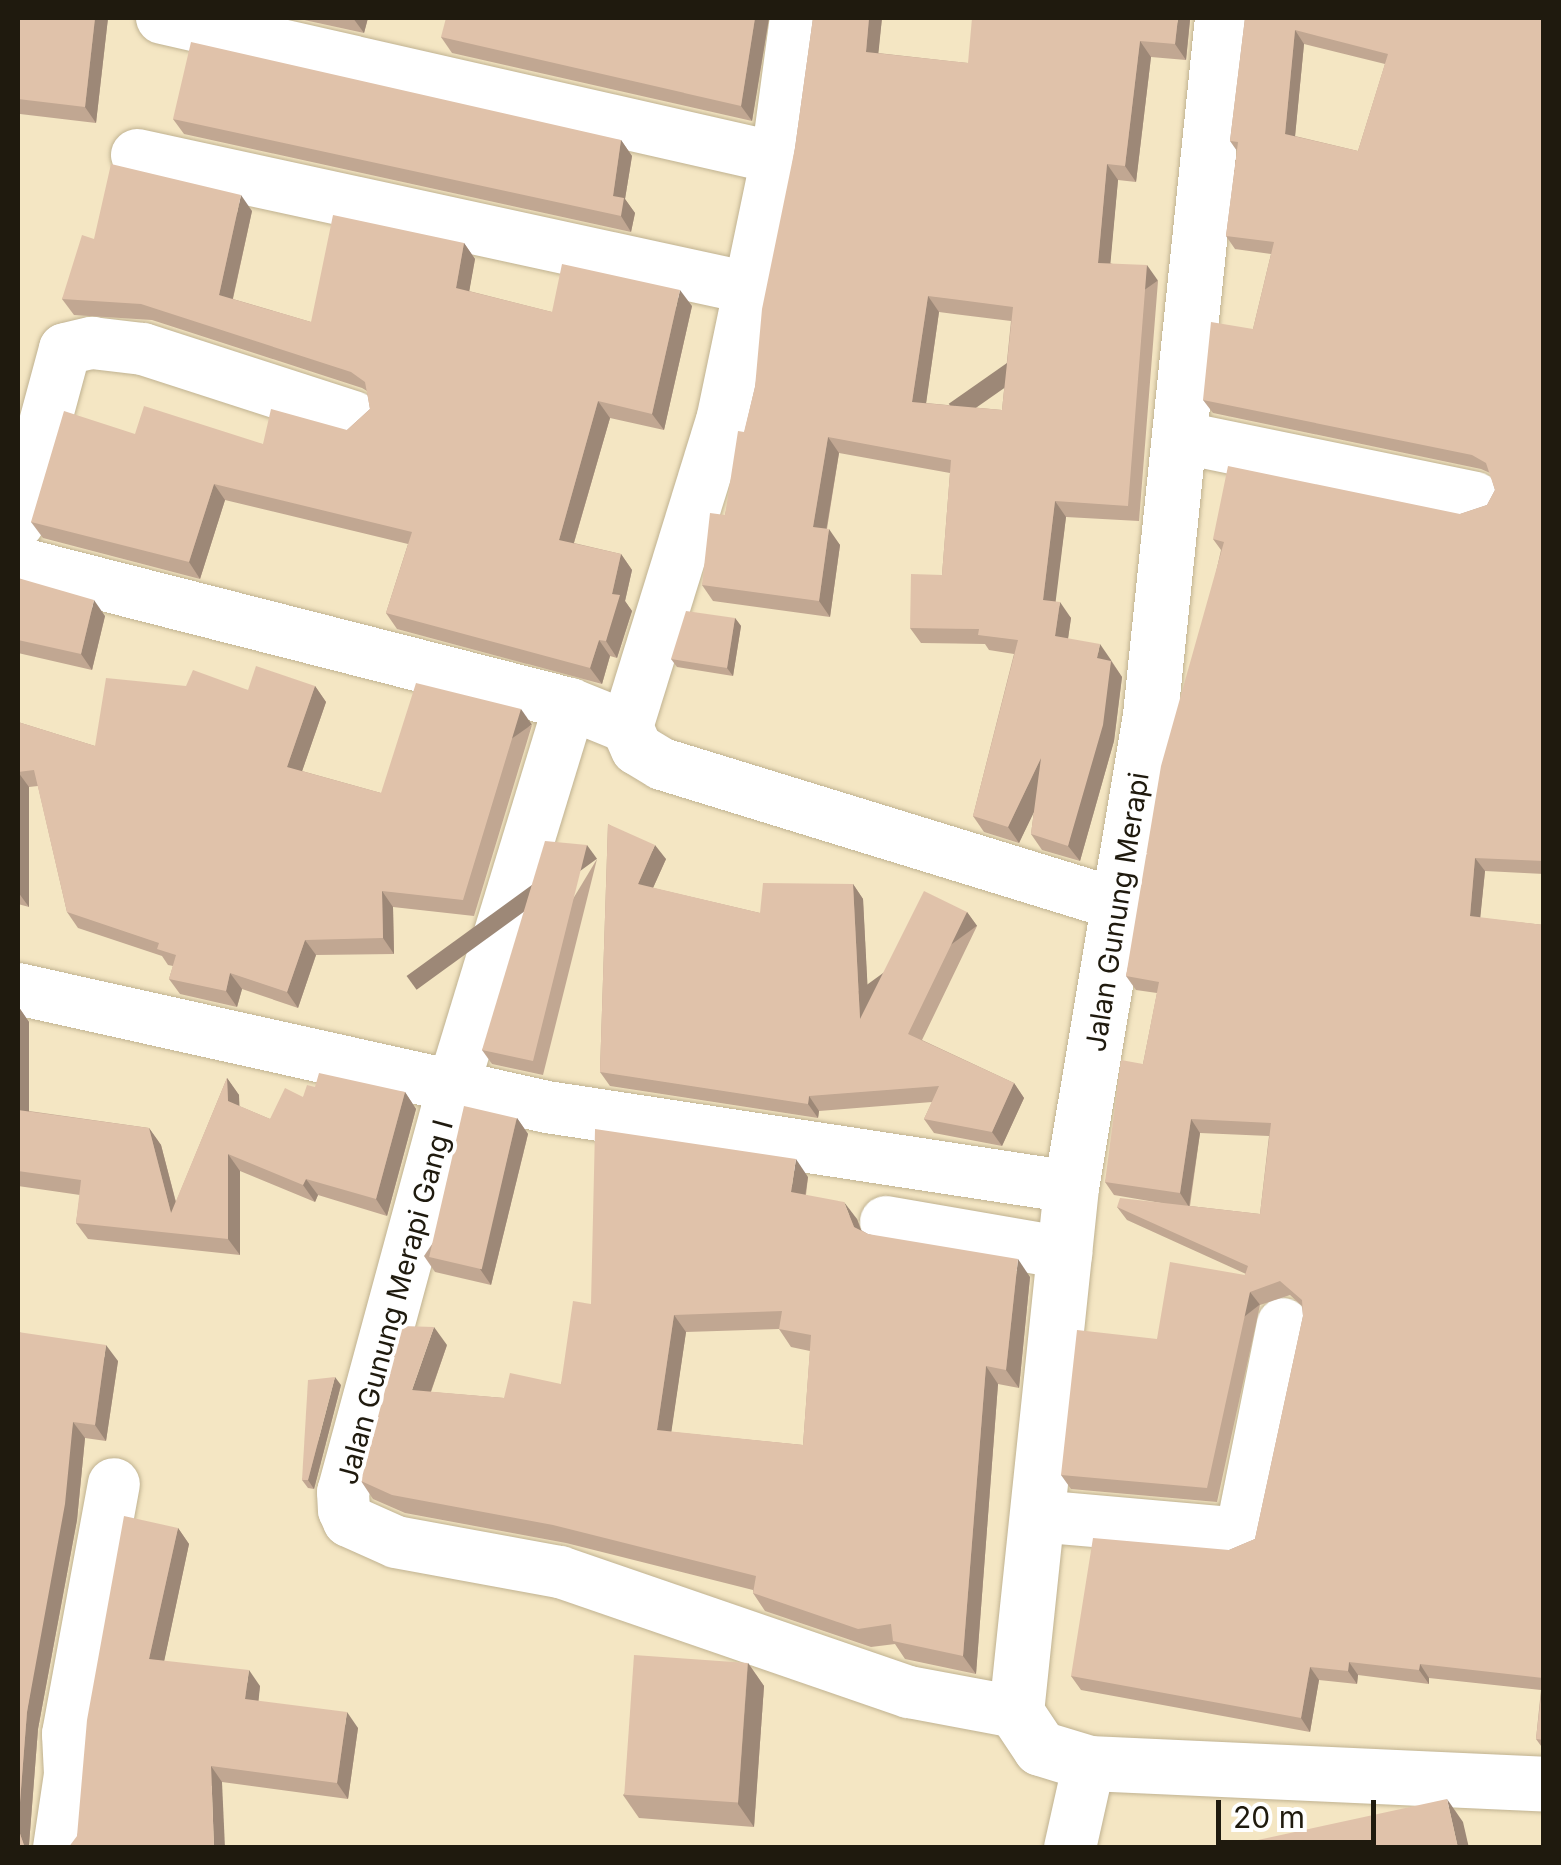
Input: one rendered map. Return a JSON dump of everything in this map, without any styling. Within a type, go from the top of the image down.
[{"type":"main road","name":"Jalan Gunung Merapi","points":[[1016,1712],[1071,1186],[1150,715],[1222,18]]},
{"type":"main road","points":[[1016,1712],[1040,1748],[1089,1762],[1544,1784]]},
{"type":"street","points":[[162,18],[777,158]]},
{"type":"street","points":[[796,18],[777,158],[722,422],[627,727],[637,749],[662,764],[1119,905]]},
{"type":"street","points":[[137,155],[750,288]]},
{"type":"street","points":[[18,523],[65,349],[92,343],[143,349],[353,417]]},
{"type":"street","points":[[1179,436],[1475,498]]},
{"type":"street","points":[[18,563],[570,704],[627,727]]},
{"type":"street","name":"Jalan Gunung Merapi Gang I","points":[[570,704],[454,1084],[343,1492],[349,1521],[396,1542],[560,1572],[909,1692],[1016,1712]]},
{"type":"street","points":[[18,989],[607,1117],[1071,1186]]},
{"type":"street","points":[[886,1222],[1066,1253]]},
{"type":"street","points":[[1038,1516],[1242,1534],[1283,1324]]},
{"type":"street","points":[[59,1848],[70,1774],[68,1734],[114,1484]]},
{"type":"street","points":[[1070,1848],[1089,1762]]},
{"type":"building","points":[[18,18],[95,18],[85,107],[18,99]]},
{"type":"building","points":[[446,18],[755,18],[741,106],[441,37]]},
{"type":"building","points":[[813,18],[869,18],[866,52],[968,63],[972,18],[1178,18],[1175,44],[1140,41],[1125,166],[1107,164],[1098,263],[1147,265],[1128,506],[1055,501],[1043,600],[1060,602],[1055,636],[1100,644],[1097,658],[1111,661],[1103,725],[1068,846],[1031,834],[1041,758],[1008,827],[973,816],[1018,640],[978,635],[979,629],[910,628],[911,574],[942,575],[951,460],[828,437],[813,527],[829,529],[819,601],[702,585],[710,513],[725,515],[738,431],[744,432],[755,387],[762,309],[795,148]],"holes":[[[928,296],[1013,307],[1002,410],[912,402]]]},
{"type":"building","points":[[1245,18],[1544,18],[1544,861],[1475,858],[1470,916],[1544,925],[1544,1740],[1536,1739],[1543,1678],[1420,1664],[1419,1670],[1349,1662],[1348,1671],[1310,1667],[1301,1718],[1071,1676],[1093,1538],[1229,1550],[1255,1539],[1303,1316],[1302,1300],[1280,1281],[1250,1292],[1207,1488],[1061,1475],[1077,1330],[1157,1339],[1170,1262],[1245,1275],[1248,1266],[1117,1207],[1120,1198],[1260,1214],[1271,1123],[1191,1119],[1180,1193],[1105,1182],[1121,1060],[1143,1064],[1159,982],[1126,976],[1161,766],[1224,542],[1213,539],[1228,466],[1460,514],[1487,505],[1495,490],[1486,463],[1472,455],[1203,400],[1211,322],[1253,329],[1274,242],[1226,236],[1238,142],[1230,141]],"holes":[[[1295,30],[1388,54],[1358,151],[1285,134]]]},
{"type":"building","points":[[191,42],[621,140],[613,196],[624,198],[621,216],[173,119]]},
{"type":"building","points":[[111,164],[241,195],[219,295],[311,322],[333,215],[464,243],[456,288],[552,312],[562,264],[680,290],[652,414],[598,401],[559,540],[621,554],[612,594],[620,595],[606,641],[599,640],[590,668],[386,613],[412,532],[214,484],[189,562],[31,522],[64,411],[135,434],[144,406],[263,444],[271,409],[347,430],[370,409],[365,382],[351,372],[141,304],[62,299],[82,235],[94,239]]},
{"type":"building","points":[[18,578],[94,600],[81,654],[18,640]]},
{"type":"building","points":[[686,611],[735,618],[727,668],[671,659]]},
{"type":"building","points":[[256,666],[315,686],[287,767],[381,793],[416,683],[521,709],[463,900],[382,891],[383,938],[305,940],[287,992],[230,973],[226,991],[169,979],[176,955],[157,949],[159,943],[67,912],[34,770],[18,772],[18,722],[95,746],[106,678],[186,686],[193,670],[248,690]]},
{"type":"building","points":[[608,824],[655,845],[638,884],[760,913],[763,883],[853,884],[860,1019],[924,891],[967,912],[908,1034],[1014,1083],[992,1132],[924,1119],[939,1086],[809,1096],[808,1104],[600,1072]]},
{"type":"building","points":[[545,841],[587,845],[533,1061],[482,1050]]},
{"type":"building","points":[[319,1073],[405,1092],[376,1199],[306,1179],[303,1185],[228,1154],[228,1239],[76,1223],[81,1180],[18,1171],[18,1110],[149,1128],[171,1213],[227,1078],[228,1101],[270,1119],[285,1088],[303,1097],[307,1085],[315,1087]]},
{"type":"building","points":[[464,1106],[517,1118],[482,1269],[429,1257]]},
{"type":"building","points":[[595,1129],[796,1159],[791,1192],[844,1202],[854,1227],[868,1234],[1018,1259],[1006,1370],[986,1366],[963,1656],[893,1641],[891,1624],[858,1629],[753,1593],[756,1576],[553,1525],[392,1495],[361,1481],[402,1326],[434,1327],[412,1390],[504,1398],[510,1373],[561,1384],[573,1301],[591,1304]],"holes":[[[782,1311],[779,1329],[811,1335],[803,1445],[657,1430],[674,1315]]]},
{"type":"building","points":[[18,1332],[106,1345],[95,1425],[73,1422],[65,1504],[27,1712],[18,1828]]},
{"type":"building","points":[[335,1377],[308,1480],[302,1480],[308,1380]]},
{"type":"building","points":[[124,1516],[178,1528],[149,1659],[249,1670],[245,1699],[347,1712],[337,1783],[211,1766],[214,1848],[68,1848],[77,1836],[87,1720]]},
{"type":"building","points":[[634,1655],[748,1663],[738,1803],[624,1795]]},
{"type":"building","points":[[1447,1799],[1458,1848],[1221,1848]]},
{"type":"building","points":[[18,1828],[25,1848],[18,1848]]}]
